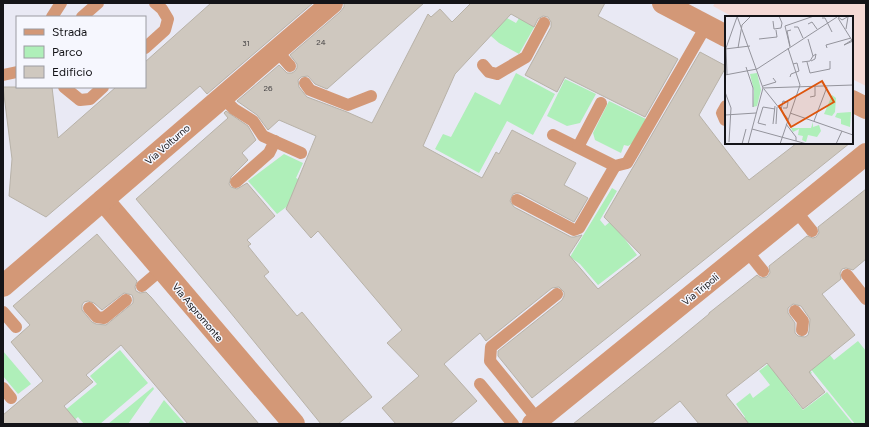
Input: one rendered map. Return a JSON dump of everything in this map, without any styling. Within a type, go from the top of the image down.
[{"type":"street","name":"Via Volturno","points":[[6,279],[103,200],[222,97],[283,58],[332,3]]},
{"type":"street","points":[[663,3],[725,36]]},
{"type":"street","points":[[853,102],[866,108]]},
{"type":"street","name":"Via Tripoli","points":[[536,422],[866,154]]},
{"type":"street","name":"Via Aspromonte","points":[[103,200],[294,424]]},
{"type":"lane","points":[[53,16],[61,3]]},
{"type":"lane","points":[[83,16],[98,3]]},
{"type":"lane","points":[[146,47],[165,30],[168,18],[162,9],[155,3]]},
{"type":"lane","points":[[482,65],[489,72],[497,74],[526,57],[544,23]]},
{"type":"lane","points":[[553,135],[615,166],[627,163],[706,26]]},
{"type":"lane","points":[[3,75],[16,72]]},
{"type":"lane","points":[[305,83],[310,90],[348,105],[371,96]]},
{"type":"lane","points":[[65,88],[80,100],[90,99],[102,88]]},
{"type":"lane","points":[[222,97],[234,109],[253,121],[263,136],[301,153]]},
{"type":"lane","points":[[578,147],[601,103]]},
{"type":"lane","points":[[725,108],[722,113],[725,120]]},
{"type":"lane","points":[[236,182],[269,153],[275,141]]},
{"type":"lane","points":[[517,200],[574,230],[579,228],[615,166]]},
{"type":"lane","points":[[796,211],[812,232]]},
{"type":"lane","points":[[747,251],[763,271]]},
{"type":"lane","points":[[142,286],[162,269]]},
{"type":"lane","points":[[847,274],[866,299]]},
{"type":"lane","points":[[536,422],[490,361],[491,347],[557,294]]},
{"type":"lane","points":[[89,308],[97,317],[104,318],[126,300]]},
{"type":"lane","points":[[795,311],[803,321],[802,330]]},
{"type":"lane","points":[[3,312],[16,327]]},
{"type":"lane","points":[[480,384],[513,424]]},
{"type":"lane","points":[[3,388],[11,398]]},
{"type":"shaded area","points":[[715,3],[866,3],[866,86],[853,80],[853,16],[731,16],[713,6]]},
{"type":"green space","points":[[498,13],[516,23],[521,15],[536,24],[519,54],[499,43],[483,29]]},
{"type":"green space","points":[[516,73],[555,94],[533,135],[507,121],[479,173],[435,149],[443,134],[451,137],[475,92],[500,105]]},
{"type":"green space","points":[[565,79],[596,94],[580,123],[567,126],[547,116]]},
{"type":"green space","points":[[609,101],[648,120],[635,142],[628,146],[624,145],[621,153],[595,140],[593,133]]},
{"type":"green space","points":[[284,154],[303,163],[296,178],[314,186],[277,214],[248,181]]},
{"type":"green space","points":[[612,188],[617,191],[600,220],[605,226],[611,221],[637,255],[598,285],[580,264],[570,257]]},
{"type":"green space","points":[[816,338],[834,360],[858,341],[866,351],[866,424],[855,424],[797,352]]},
{"type":"green space","points":[[120,350],[148,383],[100,424],[84,424],[78,417],[72,422],[63,412],[97,384],[90,376]]},
{"type":"green space","points":[[3,351],[31,384],[18,394],[3,376]]},
{"type":"green space","points":[[796,354],[812,373],[788,391],[803,410],[827,392],[853,424],[737,424],[745,417],[736,404],[750,393],[753,398],[770,385],[759,371],[772,361]]},
{"type":"green space","points":[[153,387],[154,389],[128,424],[108,424]]},
{"type":"green space","points":[[164,400],[185,424],[148,424]]},
{"type":"building","points":[[211,3],[313,3],[207,94],[200,86],[46,217],[9,196],[12,159],[3,87],[52,88],[58,138],[115,88],[146,88],[146,61]]},
{"type":"building","points":[[344,3],[424,3],[327,89],[315,84],[308,76],[301,77],[298,80],[299,87],[307,97],[372,123],[428,14],[431,17],[440,9],[452,22],[471,3],[605,3],[598,16],[678,59],[645,117],[565,77],[557,92],[525,75],[551,27],[551,22],[548,17],[543,16],[538,19],[534,27],[511,14],[455,74],[423,146],[482,178],[496,152],[499,154],[512,130],[576,163],[564,185],[588,198],[574,222],[520,193],[513,194],[510,201],[514,207],[571,237],[582,235],[569,255],[598,289],[641,255],[604,217],[700,52],[725,65],[725,69],[699,115],[749,180],[796,144],[849,144],[532,398],[498,356],[498,351],[562,300],[564,292],[559,287],[552,288],[486,341],[480,333],[444,364],[477,401],[450,424],[396,424],[382,408],[419,376],[387,343],[402,330],[318,231],[311,238],[286,209],[316,136],[279,120],[268,130],[257,115],[237,101],[279,65],[287,73],[292,73],[295,71],[297,64],[290,55],[344,7]]},
{"type":"building","points":[[226,111],[248,126],[256,140],[242,153],[248,160],[231,177],[229,184],[231,187],[237,189],[247,183],[275,216],[247,240],[251,244],[248,246],[269,272],[264,276],[297,316],[302,312],[372,397],[338,424],[321,424],[136,199],[228,118],[224,113]]},
{"type":"building","points":[[866,189],[866,259],[853,270],[846,268],[842,269],[840,273],[841,279],[822,294],[855,335],[809,372],[825,392],[803,409],[767,363],[726,395],[749,424],[699,424],[680,401],[651,424],[573,424],[757,275],[761,278],[767,277],[770,273],[769,266],[807,236],[813,238],[816,237],[819,233],[818,227]],"holes":[[[793,304],[801,306],[810,319],[808,335],[805,337],[798,336],[795,333],[795,323],[788,313],[788,308]]]},
{"type":"building","points":[[97,234],[137,281],[135,287],[136,291],[140,293],[146,292],[151,297],[259,424],[188,424],[121,345],[86,375],[93,382],[64,406],[79,424],[3,424],[3,415],[43,381],[11,342],[30,325],[13,306]],"holes":[[[124,293],[132,295],[133,303],[106,325],[92,322],[82,310],[82,305],[84,302],[88,301],[94,303],[102,310]]]}]
